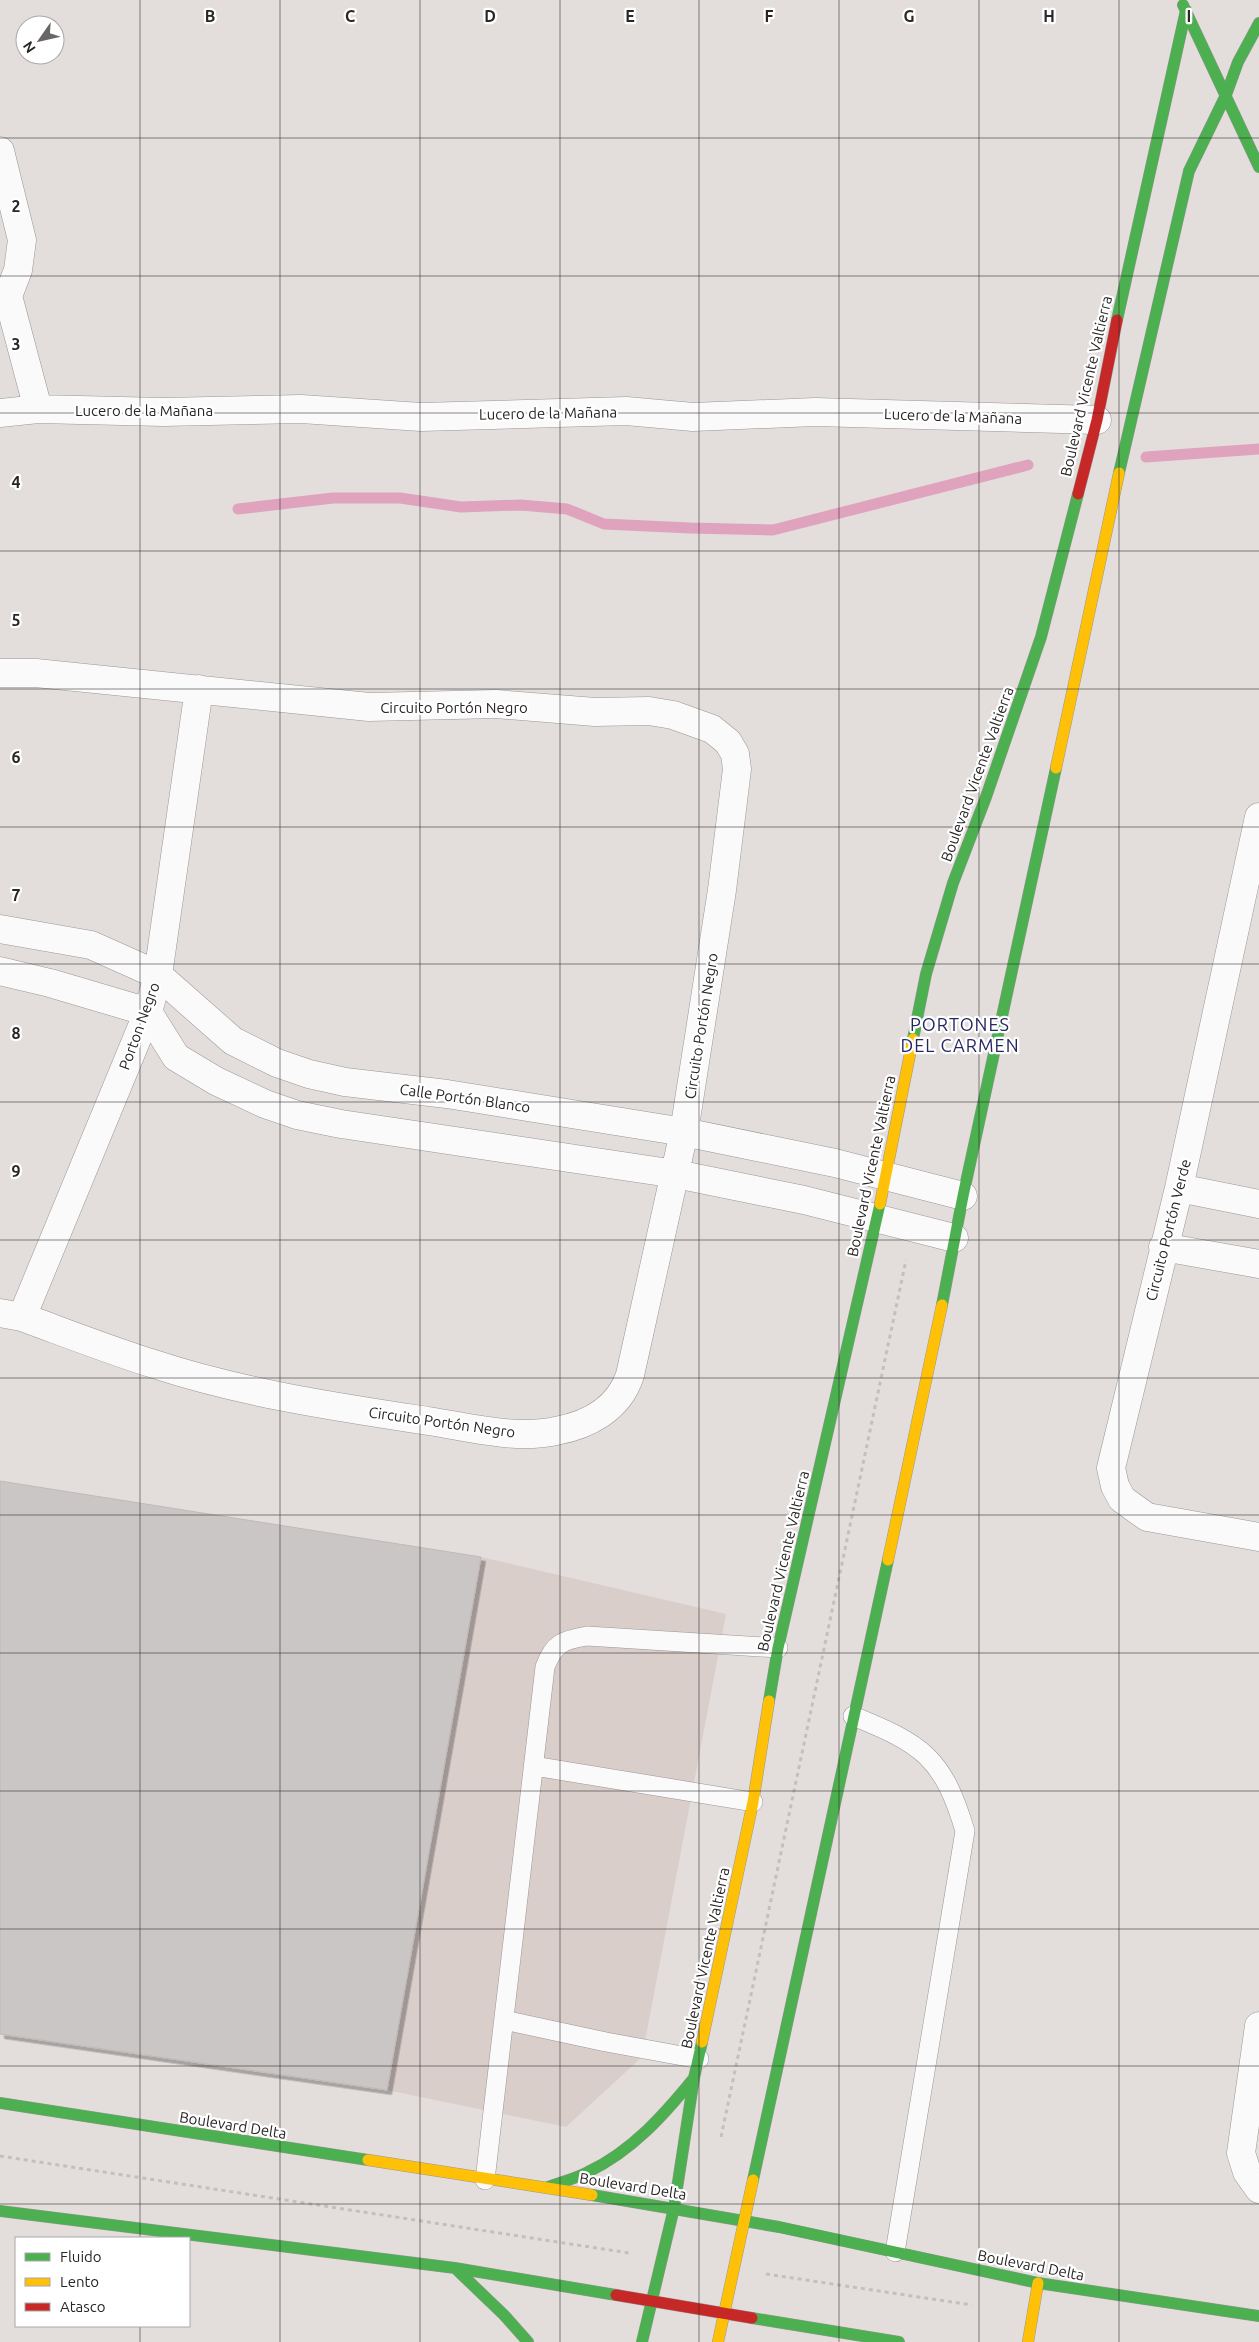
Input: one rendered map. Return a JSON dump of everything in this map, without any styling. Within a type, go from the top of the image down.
[{"type":"main road","points":[[1183,5],[1259,167]]},
{"type":"main road","name":"Boulevard Vicente Valtierra","points":[[642,2342],[674,2208],[694,2078],[753,1802],[778,1648],[886,1178],[926,974],[953,883],[986,797],[1041,637],[1097,420],[1183,5]]},
{"type":"main road","points":[[718,2342],[939,1323],[954,1238],[1025,917],[1101,548],[1189,171],[1226,95],[1238,62],[1259,22]]},
{"type":"main road","points":[[548,2188],[592,2171],[626,2149],[658,2122],[694,2078]]},
{"type":"main road","name":"Boulevard Delta","points":[[0,2103],[674,2208],[895,2252],[1038,2283],[1259,2316]]},
{"type":"main road","points":[[0,2211],[455,2268],[899,2342]]},
{"type":"main road","points":[[455,2268],[504,2314],[528,2342]]},
{"type":"main road","points":[[1028,2342],[1038,2283]]},
{"type":"street","points":[[0,150],[22,240],[18,270],[4,297],[38,409]]},
{"type":"street","name":"Lucero de la Mañana","points":[[0,413],[38,409],[163,412],[301,409],[421,417],[626,411],[693,417],[815,412],[1097,420]]},
{"type":"street","name":"Circuito Portón Negro","points":[[0,673],[36,672],[369,707],[496,704],[595,712],[649,711],[674,715],[698,722],[722,736],[735,754],[737,769],[722,890],[676,1174],[627,1385],[608,1409],[578,1426],[554,1432],[526,1434],[497,1432],[250,1390],[155,1365],[11,1315]]},
{"type":"street","name":"Porton Negro","points":[[11,1315],[148,1012],[158,975],[199,689]]},
{"type":"street","name":"Circuito Portón Verde","points":[[1259,817],[1179,1188],[1163,1247],[1111,1468],[1115,1486],[1122,1498],[1147,1517],[1259,1537]]},
{"type":"street","name":"Calle Portón Blanco","points":[[0,929],[92,944],[158,975],[233,1041],[277,1063],[309,1074],[345,1082],[447,1094],[684,1132],[835,1163],[886,1178],[963,1196]]},
{"type":"street","points":[[0,971],[50,983],[148,1012],[176,1057],[224,1085],[265,1104],[297,1115],[341,1124],[676,1174],[794,1198],[954,1238]]},
{"type":"street","points":[[1179,1188],[1259,1204]]},
{"type":"street","points":[[1163,1247],[1259,1264]]},
{"type":"street","points":[[1259,2026],[1241,2153],[1246,2172],[1259,2189]]},
{"type":"lane","points":[[485,2180],[545,1667],[554,1648],[562,1642],[587,1636],[778,1648]]},
{"type":"lane","points":[[853,1716],[908,1740],[932,1760],[946,1780],[965,1831],[895,2252]]},
{"type":"lane","points":[[534,1766],[753,1802]]},
{"type":"lane","points":[[504,2020],[698,2059]]},
{"type":"path","points":[[719,2145],[914,1227]]},
{"type":"path","points":[[0,2156],[662,2259]]},
{"type":"path","points":[[734,2269],[976,2306]]},
{"type":"shaded area","points":[[481,1557],[726,1614],[642,2057],[566,2127],[387,2090]]},
{"type":"building","points":[[0,1481],[481,1557],[387,2090],[0,2034]]},
{"type":"waterway","points":[[1146,457],[1259,449]]},
{"type":"waterway","points":[[238,509],[333,498],[400,498],[461,507],[521,505],[567,509],[604,524],[773,530],[1028,465]]},
{"type":"traffic: fast","points":[[1183,5],[1259,167]]},
{"type":"traffic: fast","points":[[1117,320],[1186,10]]},
{"type":"traffic: fast","points":[[1119,473],[1189,171],[1226,95],[1238,62],[1259,23]]},
{"type":"traffic: fast","points":[[913,1039],[926,974],[953,883],[986,797],[1041,637],[1078,494]]},
{"type":"traffic: fast","points":[[942,1305],[963,1196],[1056,768]]},
{"type":"traffic: fast","points":[[769,1701],[778,1648],[880,1204]]},
{"type":"traffic: fast","points":[[753,2180],[888,1560]]},
{"type":"traffic: fast","points":[[642,2342],[674,2208],[694,2078],[702,2042]]},
{"type":"traffic: fast","points":[[548,2187],[573,2179],[619,2154],[659,2118],[694,2078]]},
{"type":"traffic: fast","points":[[0,2103],[368,2160]]},
{"type":"traffic: fast","points":[[592,2195],[779,2227],[1038,2283],[1259,2316]]},
{"type":"traffic: fast","points":[[0,2211],[455,2268],[616,2295]]},
{"type":"traffic: fast","points":[[455,2268],[504,2315],[528,2342]]},
{"type":"traffic: fast","points":[[752,2318],[899,2342]]},
{"type":"traffic: slow","points":[[1056,768],[1119,473]]},
{"type":"traffic: slow","points":[[880,1204],[913,1039]]},
{"type":"traffic: slow","points":[[888,1560],[942,1305]]},
{"type":"traffic: slow","points":[[702,2042],[753,1802],[769,1701]]},
{"type":"traffic: slow","points":[[368,2160],[592,2195]]},
{"type":"traffic: slow","points":[[718,2342],[753,2180]]},
{"type":"traffic: slow","points":[[1028,2342],[1038,2283]]},
{"type":"traffic: jam","points":[[1078,494],[1097,420],[1117,320]]},
{"type":"traffic: jam","points":[[616,2295],[752,2318]]},
{"type":"district","name":"PORTONES DEL CARMEN","points":[[960,1034]]}]
